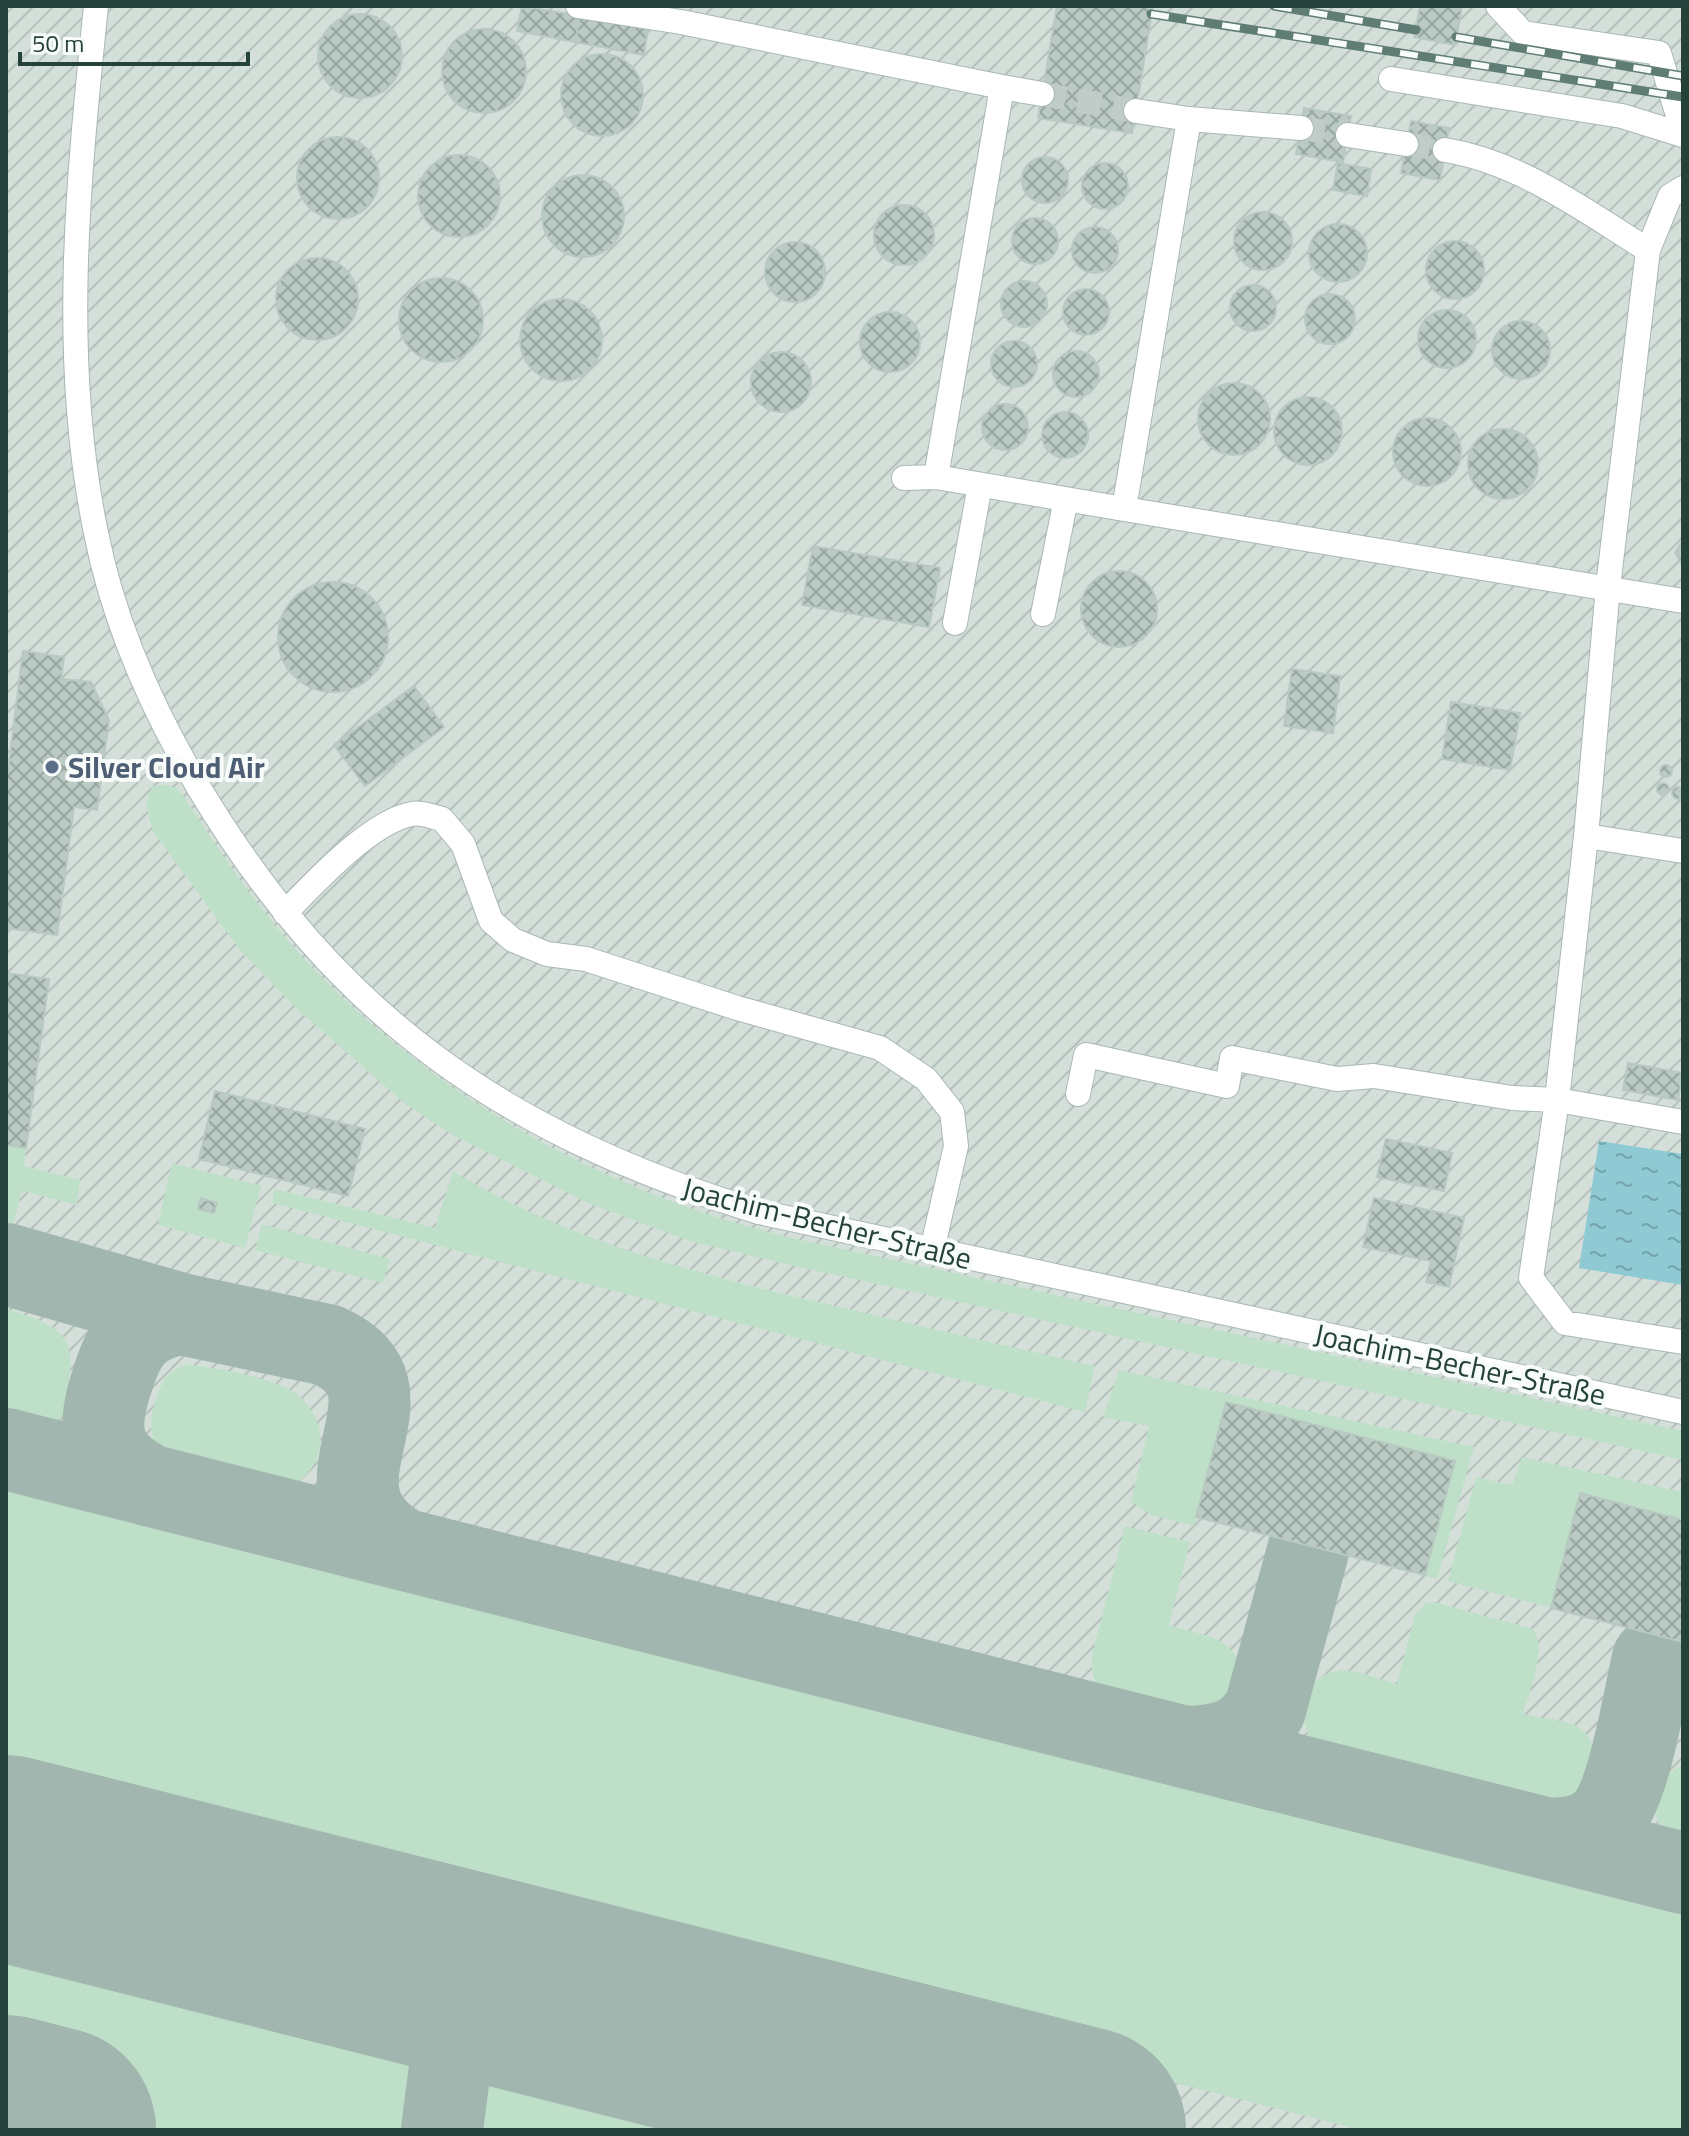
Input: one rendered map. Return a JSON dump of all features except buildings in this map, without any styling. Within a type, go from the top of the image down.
[{"type":"street","name":"Joachim-Becher-Straße","points":[[96,6],[77,183],[75,262],[79,382],[96,533],[121,628],[173,744],[225,831],[319,955],[395,1028],[540,1124],[601,1155],[677,1186],[759,1212],[1683,1412]]},
{"type":"street","points":[[578,6],[681,22],[1042,94]]},
{"type":"street","points":[[1498,6],[1523,33],[1659,53],[1683,134]]},
{"type":"street","points":[[1391,79],[1622,116],[1683,134]]},
{"type":"street","points":[[936,477],[1002,87]]},
{"type":"street","points":[[1136,111],[1189,119],[1301,128]]},
{"type":"street","points":[[1124,509],[1189,119]]},
{"type":"street","points":[[1348,135],[1406,144]]},
{"type":"street","points":[[1445,150],[1468,154],[1522,174],[1648,250]]},
{"type":"street","points":[[1683,188],[1670,196],[1648,250],[1608,587],[1586,836],[1557,1100],[1531,1278],[1565,1323],[1683,1342]]},
{"type":"street","points":[[904,478],[936,477],[1683,601]]},
{"type":"street","points":[[955,623],[980,485]]},
{"type":"street","points":[[1043,614],[1066,499]]},
{"type":"street","points":[[285,913],[332,865],[391,823],[413,813],[442,819],[463,844],[491,921],[513,940],[547,954],[586,959],[737,1008],[880,1048],[926,1079],[952,1112],[956,1146],[932,1250]]},
{"type":"street","points":[[1586,836],[1683,851]]},
{"type":"street","points":[[1078,1094],[1086,1055],[1227,1086],[1232,1058],[1337,1079],[1374,1076],[1512,1098],[1557,1100],[1683,1122]]},
{"type":"shaded area","points":[[6,6],[1683,6],[1683,2130],[6,2130]]},
{"type":"green space","points":[[152,786],[176,788],[184,797],[265,913],[346,1001],[402,1049],[460,1092],[522,1131],[586,1165],[653,1194],[792,1238],[1683,1431],[1683,1460],[790,1265],[690,1241],[590,1204],[451,1134],[403,1102],[296,1008],[239,949],[152,830],[146,804]]},
{"type":"green space","points":[[6,1145],[26,1148],[24,1166],[80,1180],[77,1205],[22,1191],[10,1237],[6,1236]]},
{"type":"green space","points":[[172,1163],[261,1186],[245,1248],[158,1225]]},
{"type":"green space","points":[[453,1171],[544,1218],[640,1254],[790,1295],[1095,1366],[1085,1412],[272,1203],[275,1189],[435,1228]]},
{"type":"green space","points":[[262,1224],[390,1259],[383,1283],[255,1250]]},
{"type":"green space","points":[[6,1309],[49,1325],[68,1344],[71,1356],[64,1415],[46,1429],[6,1420]]},
{"type":"green space","points":[[189,1364],[263,1379],[299,1396],[312,1411],[319,1428],[320,1445],[316,1461],[307,1474],[293,1484],[276,1489],[256,1488],[197,1474],[179,1467],[164,1456],[155,1443],[151,1425],[155,1402],[166,1378]]},
{"type":"green space","points":[[1119,1370],[1474,1447],[1437,1579],[1197,1517],[1194,1526],[1151,1515],[1131,1501],[1149,1426],[1103,1417]]},
{"type":"green space","points":[[1522,1457],[1683,1492],[1683,1642],[1448,1581],[1476,1477],[1512,1485]]},
{"type":"green space","points":[[6,1474],[1683,1899],[1683,2130],[1362,2130],[6,1788]]},
{"type":"green space","points":[[1125,1526],[1190,1542],[1169,1625],[1219,1641],[1236,1656],[1239,1667],[1235,1697],[1232,1705],[1221,1714],[1184,1718],[1141,1711],[1106,1694],[1095,1681],[1092,1655]]},
{"type":"green space","points":[[1434,1602],[1533,1629],[1539,1648],[1538,1659],[1523,1714],[1567,1723],[1580,1728],[1587,1735],[1592,1744],[1593,1763],[1580,1800],[1558,1810],[1533,1809],[1337,1758],[1312,1740],[1304,1720],[1304,1709],[1310,1689],[1317,1681],[1325,1674],[1343,1671],[1397,1684],[1415,1614],[1426,1603]]},
{"type":"green space","points":[[1683,1765],[1683,1844],[1670,1837],[1661,1827],[1655,1804],[1662,1782]]},
{"type":"green space","points":[[6,1931],[414,2034],[426,2041],[431,2049],[422,2130],[6,2130]]},
{"type":"green space","points":[[492,2053],[796,2130],[458,2130],[466,2073],[480,2057]]},
{"type":"water","points":[[1599,1141],[1683,1154],[1683,1285],[1579,1268]]},
{"type":"taxiway","points":[[6,1264],[181,1314],[327,1345],[356,1365],[368,1388],[369,1414],[359,1469],[359,1497],[371,1523],[401,1548]]},
{"type":"taxiway","points":[[151,1486],[122,1467],[107,1445],[104,1432],[106,1402],[121,1356],[134,1336],[153,1322],[181,1314]]},
{"type":"taxiway","points":[[6,1449],[1683,1873]]},
{"type":"taxiway","points":[[1187,1747],[1232,1739],[1250,1728],[1265,1709],[1308,1551]]},
{"type":"taxiway","points":[[1549,1839],[1585,1833],[1597,1827],[1608,1815],[1626,1775],[1653,1659]]},
{"type":"taxiway","points":[[309,1936],[446,1979],[453,1987],[457,2012]]},
{"type":"taxiway","points":[[442,2130],[457,2012],[472,1991],[483,1986],[622,2015]]},
{"type":"runway","points":[[6,1858],[1083,2130]]},
{"type":"runway","points":[[6,2118],[53,2130]]},
{"type":"tunnel","points":[[1042,94],[1136,111]]},
{"type":"tunnel","points":[[1301,128],[1348,135]]},
{"type":"tunnel","points":[[1406,144],[1445,150]]},
{"type":"railway","points":[[1274,6],[1416,30]]},
{"type":"railway","points":[[1151,14],[1683,97]]},
{"type":"railway","points":[[1456,37],[1683,76]]},
{"type":"place","name":"Silver Cloud Air","points":[[52,767]]}]
